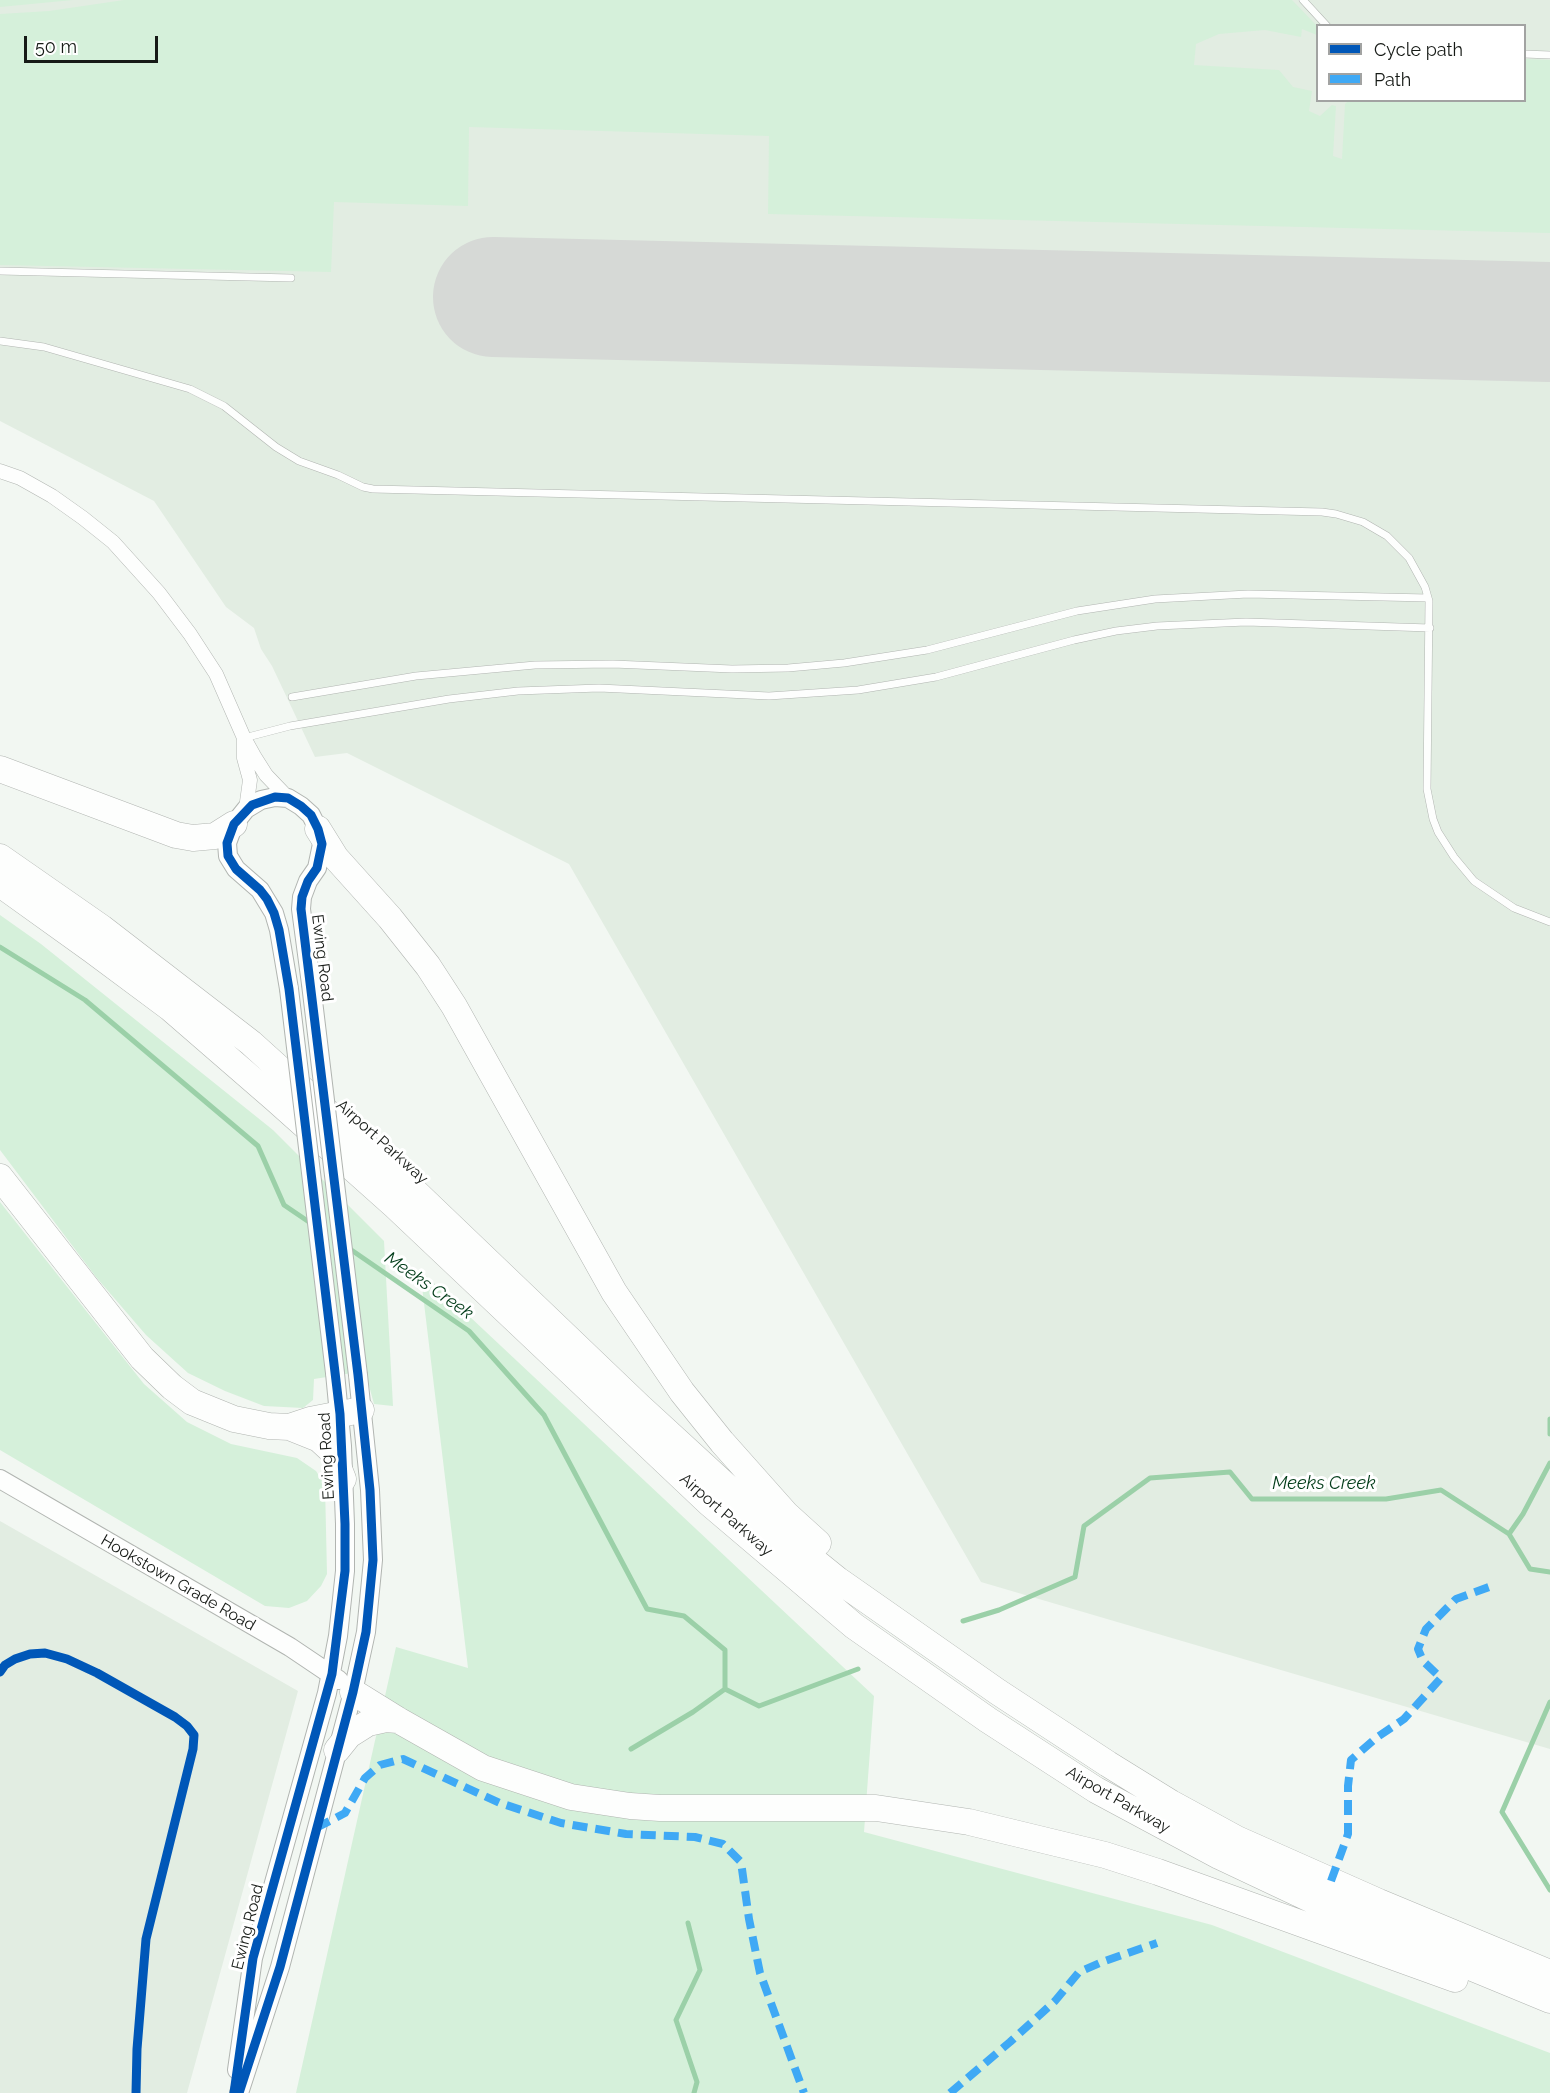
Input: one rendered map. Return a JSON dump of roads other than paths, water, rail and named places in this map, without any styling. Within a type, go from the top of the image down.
[{"type":"highway","points":[[0,769],[176,835],[193,838],[215,836],[240,816]]},
{"type":"highway","points":[[318,829],[336,858],[390,918],[433,974],[454,1006],[614,1292],[682,1392],[722,1442],[786,1514],[934,1647]]},
{"type":"highway","name":"Airport Parkway","points":[[0,857],[102,928],[251,1043],[407,1184],[639,1406],[760,1516],[838,1580],[998,1692],[1171,1803],[1237,1839],[1378,1902],[1550,1973]]},
{"type":"highway","name":"Airport Parkway","points":[[0,884],[170,1008],[275,1099],[395,1206],[709,1503],[854,1626],[1007,1733],[1096,1790],[1219,1856],[1344,1916],[1550,2001]]},
{"type":"highway","points":[[0,1177],[142,1358],[172,1387],[192,1402],[234,1419],[269,1426],[289,1427],[319,1438],[332,1451],[343,1479]]},
{"type":"highway","points":[[289,1427],[350,1412]]},
{"type":"highway","points":[[353,1692],[483,1768],[554,1792],[601,1803],[660,1808],[876,1808],[932,1815],[1002,1829],[1105,1855],[1158,1872],[1550,2012]]},
{"type":"highway","points":[[337,1750],[349,1736],[368,1722],[398,1720]]},
{"type":"street","points":[[0,471],[20,478],[52,496],[83,518],[112,542],[151,584],[190,634],[216,674],[244,738],[266,775],[288,798],[302,806],[311,815],[318,829]]},
{"type":"street","points":[[240,816],[249,780],[244,758],[244,738]]},
{"type":"street","points":[[240,816],[261,800],[288,798]]},
{"type":"street","name":"Ewing Road","points":[[237,2093],[280,1967],[353,1692],[366,1632],[374,1560],[370,1490],[350,1412],[335,1373],[289,988],[279,930],[274,913],[260,890],[236,869],[228,856],[227,843],[240,816]]},
{"type":"street","name":"Ewing Road","points":[[237,2093],[253,1958],[332,1674],[345,1571],[343,1479],[350,1412],[358,1375],[301,909],[302,897],[321,855],[322,844],[318,829]]},
{"type":"street","name":"Hookstown Grade Road","points":[[0,1479],[290,1647],[332,1674],[353,1692]]},
{"type":"lane","points":[[1303,0],[1324,24]]},
{"type":"lane","points":[[1526,54],[1550,55]]},
{"type":"lane","points":[[0,271],[291,278]]},
{"type":"lane","points":[[0,341],[44,347],[190,389],[224,406],[276,447],[299,461],[373,489],[1322,512],[1348,517],[1371,526],[1387,536],[1409,558],[1419,573],[1428,598],[1430,628],[1428,797],[1433,819],[1445,844],[1474,881],[1514,908],[1550,922]]},
{"type":"lane","points":[[292,697],[416,676],[535,665],[613,664],[741,669],[844,663],[927,650],[1077,611],[1155,599],[1248,594],[1428,598]]},
{"type":"lane","points":[[244,738],[333,718],[449,699],[518,691],[599,688],[769,696],[858,690],[936,677],[1116,631],[1157,626],[1267,622],[1430,628]]},
{"type":"waterway","name":"Meeks Creek","points":[[0,947],[85,1000],[258,1146],[284,1205],[312,1224]]},
{"type":"waterway","name":"Meeks Creek","points":[[347,1247],[469,1331],[544,1415],[647,1609],[684,1616],[725,1650],[725,1689],[759,1706],[858,1669]]},
{"type":"waterway","points":[[1550,1419],[1550,1434]]},
{"type":"waterway","points":[[1509,1534],[1523,1514],[1550,1463]]},
{"type":"waterway","name":"Meeks Creek","points":[[963,1621],[999,1610],[1075,1577],[1084,1526],[1150,1478],[1230,1472],[1252,1499],[1386,1499],[1441,1490],[1509,1534],[1530,1569],[1550,1572]]},
{"type":"waterway","points":[[631,1749],[693,1712],[725,1689]]},
{"type":"waterway","name":"Meeks Creek","points":[[1550,1702],[1502,1812],[1550,1890]]},
{"type":"waterway","points":[[688,1923],[700,1970],[676,2020],[697,2082],[694,2093]]}]
